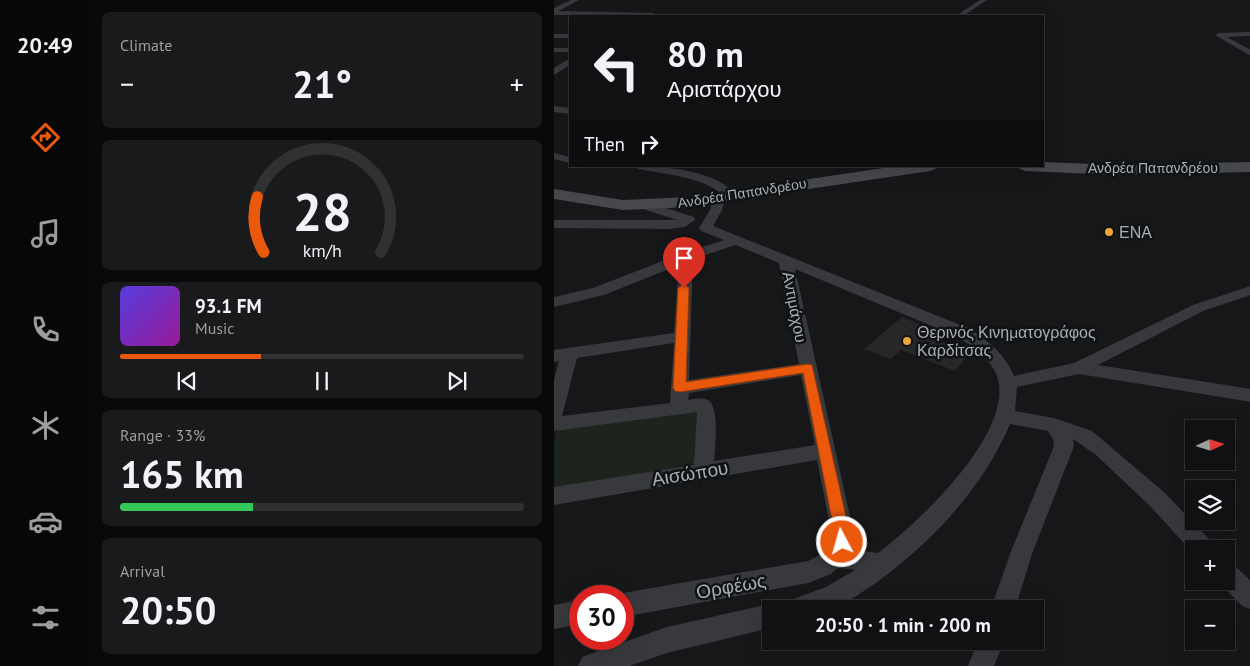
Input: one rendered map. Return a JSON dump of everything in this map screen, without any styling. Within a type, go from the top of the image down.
[{"type":"main road","name":"Ανδρέα Παπανδρέου","points":[[554,194],[623,206],[647,206],[725,197],[923,167]]},
{"type":"main road","name":"Ανδρέα Παπανδρέου","points":[[1044,167],[1118,170],[1250,167]]},
{"type":"street","points":[[554,12],[576,0]]},
{"type":"street","points":[[961,15],[984,0]]},
{"type":"street","points":[[554,12],[628,15]]},
{"type":"street","points":[[554,19],[569,19]]},
{"type":"street","points":[[1219,34],[1250,34]]},
{"type":"street","points":[[1219,34],[1250,54]]},
{"type":"street","points":[[554,36],[569,36]]},
{"type":"street","points":[[554,50],[569,50]]},
{"type":"street","points":[[554,72],[569,63]]},
{"type":"street","points":[[554,110],[569,111]]},
{"type":"street","points":[[554,156],[569,160]]},
{"type":"street","points":[[643,167],[709,182],[722,188],[725,197],[706,228]]},
{"type":"street","points":[[647,206],[688,220],[972,338],[992,354],[1001,367],[1008,383],[1005,416],[981,459],[953,497],[916,537],[882,564],[834,596],[823,600]]},
{"type":"street","points":[[554,224],[668,225],[680,224],[688,220]]},
{"type":"street","points":[[554,302],[577,298],[599,291],[686,257],[735,241]]},
{"type":"street","points":[[679,407],[686,257]]},
{"type":"street","name":"Αντιμάχου","points":[[786,262],[842,536],[840,548],[835,557]]},
{"type":"street","points":[[1008,383],[1079,368],[1198,308],[1250,290]]},
{"type":"street","points":[[554,414],[562,354],[681,337]]},
{"type":"street","points":[[680,388],[808,368]]},
{"type":"street","points":[[1079,368],[1250,396]]},
{"type":"street","points":[[554,424],[699,404],[705,406],[704,471]]},
{"type":"street","points":[[1005,416],[1054,424],[1085,436],[1157,499],[1196,540]]},
{"type":"street","points":[[1005,600],[1021,554],[1063,451],[1063,438],[1054,424]]},
{"type":"street","name":"Αισώπου","points":[[554,496],[826,451]]},
{"type":"street","points":[[835,557],[882,564]]},
{"type":"street","name":"Ορφέως","points":[[634,603],[808,572],[824,566],[835,557]]},
{"type":"street","points":[[1235,582],[1250,598]]},
{"type":"street","points":[[554,617],[569,614]]},
{"type":"street","points":[[591,666],[667,640],[762,618]]},
{"type":"street","points":[[981,666],[987,650]]},
{"type":"shaded area","points":[[699,408],[697,466],[554,489],[554,440],[557,428]]},
{"type":"building","name":"Θερινός Κινηματογράφος Καρδίτσας","points":[[902,317],[926,327],[921,333],[969,354],[955,371],[901,350],[890,359],[864,349]]},
{"type":"place","name":"ΕΝΑ","points":[[1109,232]]},
{"type":"place","name":"Θερινός Κινηματογράφος Καρδίτσας","points":[[907,341]]},
{"type":"route","points":[[684,288],[680,388],[808,368],[842,530],[842,542]]}]
